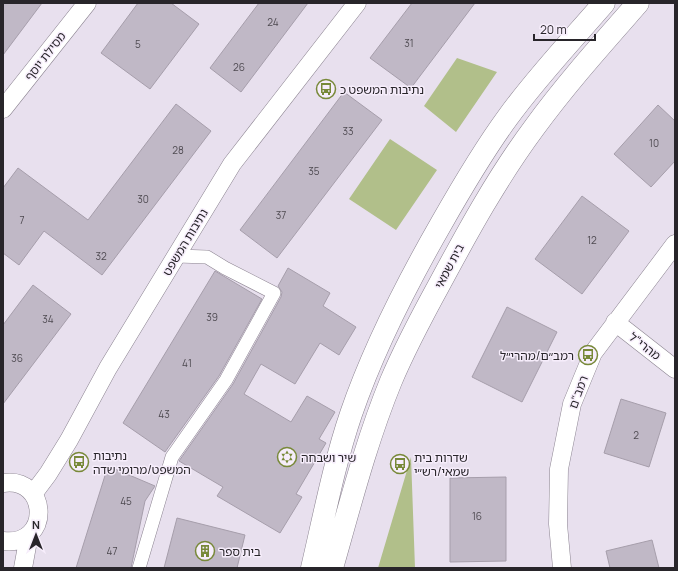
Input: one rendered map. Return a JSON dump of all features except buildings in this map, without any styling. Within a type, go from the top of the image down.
[{"type":"street","name":"מסילת יוסף","points":[[3,109],[87,3]]},
{"type":"street","name":"נתיבות המשפט","points":[[33,494],[48,474],[69,440],[108,368],[232,164],[357,3]]},
{"type":"street","points":[[312,568],[328,498],[351,415],[381,338],[402,295],[462,186],[482,154],[530,88],[604,3]]},
{"type":"street","name":"בית שמאי","points":[[332,568],[364,456],[391,382],[420,319],[456,252],[510,161],[534,127],[574,76],[638,3]]},
{"type":"street","name":"רמב\"ם","points":[[562,568],[558,524],[559,469],[572,404],[593,352],[675,244]]},
{"type":"street","points":[[139,568],[172,457],[226,380],[274,293],[207,257],[177,256]]},
{"type":"street","name":"מהרי\"ל","points":[[615,322],[675,369]]},
{"type":"street","points":[[3,483],[20,484],[33,494],[39,508],[39,518],[35,527],[28,535],[20,540],[3,541]]},
{"type":"street","points":[[23,568],[28,535]]},
{"type":"green space","points":[[457,58],[497,72],[456,132],[424,106]]},
{"type":"green space","points":[[390,139],[437,170],[396,230],[349,199]]},
{"type":"green space","points":[[411,457],[415,568],[378,568]]},
{"type":"place","name":"נתיבות המשפט כ","points":[[326,89]]},
{"type":"place","name":"רמב״ם/מהרי״ל","points":[[588,355]]},
{"type":"place","name":"שיר ושבחה","points":[[287,457]]},
{"type":"place","name":"נתיבות המשפט/מרומי שדה","points":[[79,462]]},
{"type":"place","name":"שדרות בית שמאי/רש״י","points":[[400,464]]},
{"type":"place","name":"בית ספר","points":[[205,551]]}]
